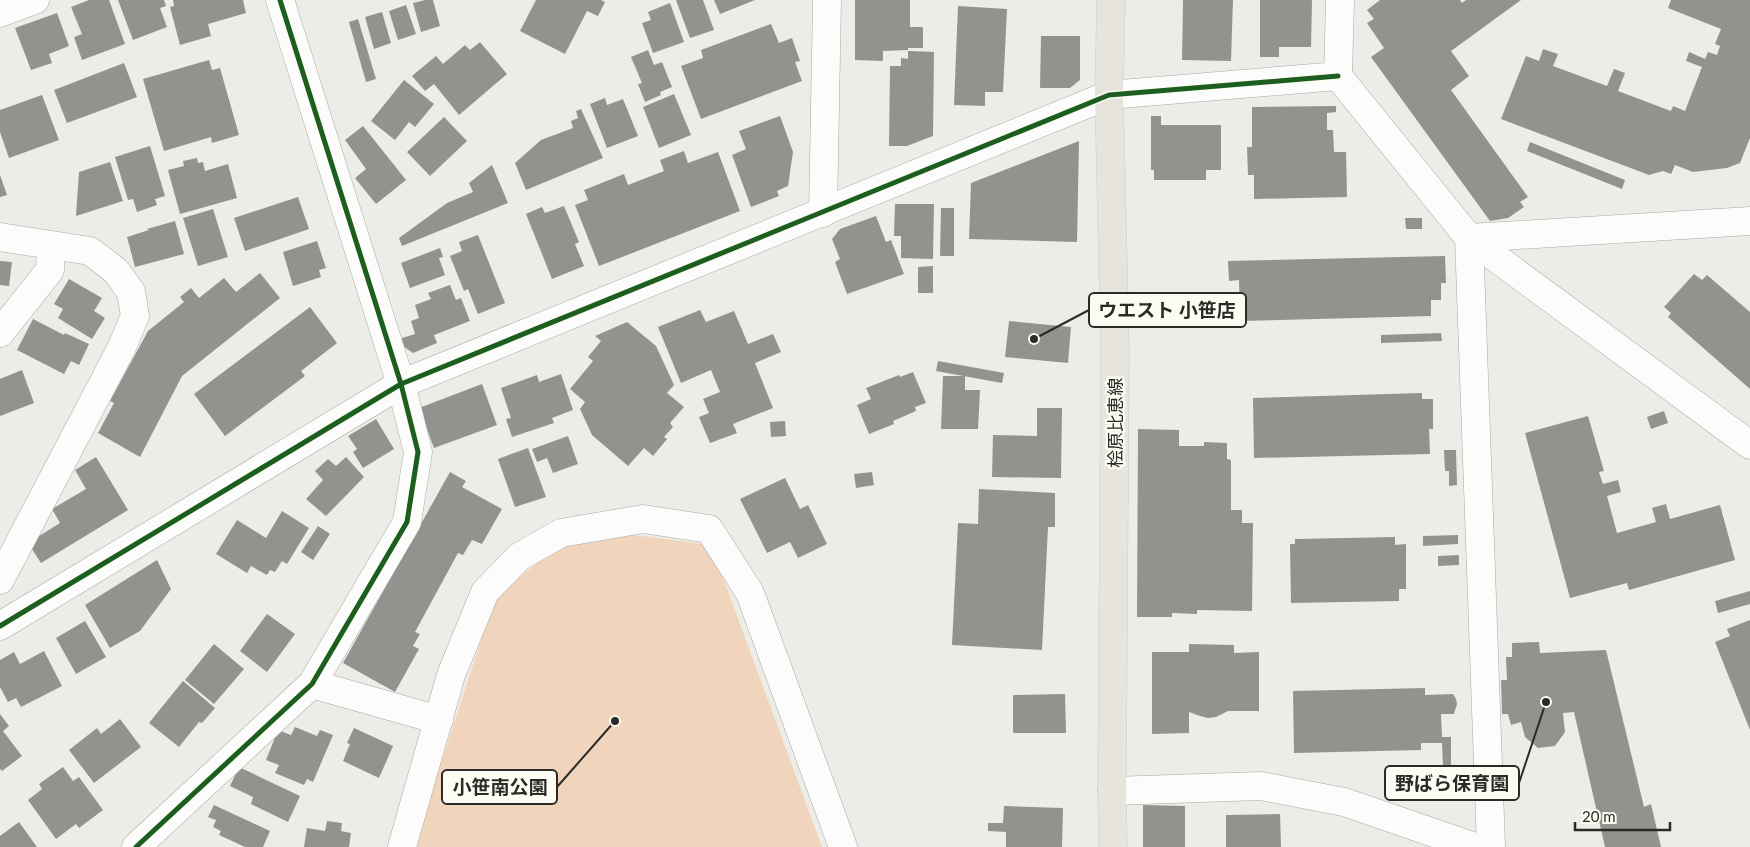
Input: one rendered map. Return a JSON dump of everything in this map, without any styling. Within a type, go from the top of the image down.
[{"type":"main road","name":"桧原比恵線","points":[[1111,0],[1109,95],[1116,349],[1113,847]]},
{"type":"street","points":[[0,13],[35,0]]},
{"type":"street","points":[[136,847],[312,684],[407,522],[418,452],[401,384],[280,0]]},
{"type":"street","points":[[823,213],[827,0]]},
{"type":"street","points":[[1340,0],[1338,76],[1469,238],[1750,445]]},
{"type":"street","points":[[0,626],[401,384],[1109,95],[1338,76]]},
{"type":"street","points":[[1469,238],[1750,221]]},
{"type":"street","points":[[0,238],[90,251],[116,271],[131,292],[135,316],[122,346],[0,580]]},
{"type":"street","points":[[1469,238],[1491,847]]},
{"type":"street","points":[[0,332],[50,270],[51,245]]},
{"type":"street","points":[[402,847],[451,676],[485,592],[519,557],[561,532],[643,520],[709,529],[750,593],[843,847]]},
{"type":"street","points":[[312,684],[439,720]]},
{"type":"street","points":[[1112,791],[1261,786],[1344,802],[1475,847]]},
{"type":"shaded area","points":[[634,535],[711,545],[822,847],[414,847],[495,597],[556,548]]},
{"type":"building","points":[[89,0],[109,0],[125,44],[82,60],[74,37],[82,34],[71,7]]},
{"type":"building","points":[[118,0],[164,0],[166,6],[160,8],[167,27],[133,40]]},
{"type":"building","points":[[173,0],[243,0],[246,13],[208,24],[211,36],[180,45],[170,7],[174,6]]},
{"type":"building","points":[[433,0],[440,26],[421,32],[413,3]]},
{"type":"building","points":[[536,0],[601,0],[605,2],[598,16],[587,11],[565,54],[520,31]]},
{"type":"building","points":[[676,0],[703,0],[714,30],[690,38]]},
{"type":"building","points":[[714,0],[755,0],[720,14]]},
{"type":"building","points":[[855,0],[910,0],[910,27],[923,27],[923,48],[883,51],[883,61],[855,60]]},
{"type":"building","points":[[1183,0],[1233,0],[1231,61],[1182,60]]},
{"type":"building","points":[[1260,0],[1312,0],[1311,47],[1279,47],[1279,57],[1260,57]]},
{"type":"building","points":[[1380,0],[1460,0],[1462,3],[1466,0],[1521,0],[1451,51],[1469,76],[1451,90],[1528,197],[1520,202],[1524,207],[1508,218],[1490,221],[1371,57],[1384,48],[1367,23],[1374,19],[1367,10]]},
{"type":"building","points":[[1671,0],[1750,0],[1750,138],[1740,163],[1727,168],[1693,172],[1675,165],[1671,174],[1663,171],[1649,175],[1501,119],[1526,56],[1539,61],[1543,49],[1558,54],[1553,66],[1607,86],[1614,69],[1625,73],[1618,91],[1671,111],[1673,106],[1685,111],[1702,67],[1686,61],[1689,52],[1705,59],[1708,52],[1717,55],[1720,46],[1715,44],[1721,29],[1668,8]]},
{"type":"building","points":[[670,3],[684,42],[653,53],[642,23],[651,20],[648,12]]},
{"type":"building","points":[[406,5],[416,34],[398,40],[389,11]]},
{"type":"building","points":[[958,6],[1007,9],[1003,92],[985,92],[985,106],[954,105]]},
{"type":"building","points":[[382,12],[391,43],[374,49],[365,17]]},
{"type":"building","points":[[57,13],[69,46],[49,54],[52,63],[31,70],[15,28]]},
{"type":"building","points":[[358,19],[376,79],[366,82],[349,22]]},
{"type":"building","points":[[771,24],[779,43],[792,38],[800,61],[795,62],[802,81],[701,119],[681,66],[703,58],[701,50]]},
{"type":"building","points":[[1041,36],[1080,36],[1080,80],[1070,88],[1040,88]]},
{"type":"building","points":[[480,42],[507,74],[459,115],[434,84],[425,91],[412,76],[436,56],[443,64],[465,45],[470,50]]},
{"type":"building","points":[[648,50],[654,65],[662,62],[672,87],[660,92],[661,95],[645,102],[638,84],[642,83],[631,57]]},
{"type":"building","points":[[908,51],[934,52],[933,136],[907,146],[889,146],[890,66],[901,66],[901,58],[908,59]]},
{"type":"building","points":[[209,60],[212,70],[220,68],[239,135],[212,143],[211,137],[164,151],[143,79]]},
{"type":"building","points":[[124,63],[137,97],[67,123],[54,90]]},
{"type":"building","points":[[404,80],[434,104],[415,127],[409,122],[395,140],[371,121]]},
{"type":"building","points":[[674,94],[691,135],[659,148],[643,107]]},
{"type":"building","points":[[42,95],[59,140],[9,158],[0,132],[0,110]]},
{"type":"building","points":[[605,98],[607,105],[623,99],[638,136],[607,148],[590,104]]},
{"type":"building","points":[[1336,106],[1336,112],[1327,113],[1327,130],[1333,130],[1334,152],[1346,152],[1347,197],[1254,199],[1254,175],[1248,175],[1247,147],[1252,147],[1252,107]]},
{"type":"building","points":[[581,109],[603,158],[526,190],[515,163],[541,140],[573,128],[571,121],[578,118],[576,111]]},
{"type":"building","points":[[780,116],[793,152],[788,186],[777,191],[779,196],[751,207],[732,155],[746,149],[739,131]]},
{"type":"building","points":[[1151,116],[1161,116],[1161,125],[1221,125],[1221,170],[1206,170],[1206,180],[1154,180],[1154,170],[1151,170]]},
{"type":"building","points":[[444,117],[467,141],[430,176],[407,152]]},
{"type":"building","points":[[363,126],[406,180],[376,204],[355,178],[366,169],[345,140]]},
{"type":"building","points":[[1079,141],[1077,242],[969,239],[971,183]]},
{"type":"building","points":[[1530,142],[1625,180],[1622,189],[1527,151]]},
{"type":"building","points":[[150,146],[165,196],[155,199],[157,205],[137,212],[133,199],[128,200],[115,157]]},
{"type":"building","points":[[684,151],[688,163],[718,152],[740,211],[599,266],[575,205],[588,200],[584,190],[624,174],[628,185],[664,171],[660,160]]},
{"type":"building","points":[[197,158],[198,163],[203,162],[205,171],[228,164],[237,198],[180,214],[168,170],[184,166],[183,161]]},
{"type":"building","points":[[110,162],[123,201],[76,216],[79,172]]},
{"type":"building","points":[[492,165],[508,203],[402,246],[399,238],[447,203],[473,192],[469,183]]},
{"type":"building","points":[[0,175],[7,195],[0,197]]},
{"type":"building","points":[[298,197],[309,229],[245,251],[234,218]]},
{"type":"building","points":[[895,204],[934,204],[933,259],[901,258],[901,236],[894,236]]},
{"type":"building","points":[[564,206],[579,242],[575,244],[584,266],[552,279],[526,214],[542,207],[545,213]]},
{"type":"building","points":[[941,208],[954,208],[954,256],[940,256]]},
{"type":"building","points":[[213,209],[228,257],[198,266],[183,218]]},
{"type":"building","points":[[876,216],[886,242],[891,240],[904,274],[847,294],[835,262],[840,259],[832,239],[840,229]]},
{"type":"building","points":[[1405,218],[1422,218],[1422,229],[1406,229]]},
{"type":"building","points":[[175,221],[184,254],[135,267],[127,237]]},
{"type":"building","points":[[478,235],[505,303],[478,314],[468,289],[464,291],[450,256],[462,251],[459,242]]},
{"type":"building","points":[[317,241],[326,268],[319,270],[321,277],[293,286],[283,252]]},
{"type":"building","points":[[440,248],[443,257],[439,258],[445,275],[410,288],[401,263]]},
{"type":"building","points":[[1445,256],[1446,283],[1441,283],[1441,300],[1431,300],[1431,316],[1240,321],[1239,280],[1229,281],[1228,261]]},
{"type":"building","points":[[0,261],[12,262],[9,286],[0,285]]},
{"type":"building","points":[[933,266],[933,293],[918,293],[918,267]]},
{"type":"building","points":[[260,273],[280,298],[182,376],[140,457],[98,433],[114,403],[110,401],[148,331],[184,302],[180,297],[191,288],[199,298],[224,278],[236,292]]},
{"type":"building","points":[[1694,274],[1702,280],[1707,275],[1750,312],[1750,389],[1668,317],[1671,313],[1664,307]]},
{"type":"building","points":[[69,279],[102,298],[94,311],[105,318],[92,339],[58,318],[63,309],[54,304]]},
{"type":"building","points":[[450,285],[456,300],[461,298],[470,321],[434,335],[437,343],[413,353],[400,344],[399,339],[415,334],[411,321],[419,318],[415,305],[431,299],[428,293]]},
{"type":"building","points":[[310,307],[337,343],[301,371],[305,376],[225,436],[194,394]]},
{"type":"building","points":[[700,310],[706,322],[734,311],[748,344],[773,334],[781,352],[755,363],[773,408],[733,424],[737,433],[710,443],[699,417],[709,413],[703,399],[720,392],[711,370],[681,383],[658,327]]},
{"type":"building","points":[[33,319],[64,335],[65,333],[89,344],[79,365],[71,361],[64,374],[17,350]]},
{"type":"building","points":[[1009,321],[1071,327],[1068,363],[1005,357]]},
{"type":"building","points":[[627,322],[656,346],[674,385],[667,393],[684,407],[670,423],[673,427],[664,437],[667,439],[653,456],[644,448],[628,466],[592,435],[580,409],[585,402],[570,389],[593,361],[588,357],[601,341],[595,336]]},
{"type":"building","points":[[1441,333],[1442,341],[1381,343],[1381,335]]},
{"type":"building","points":[[938,361],[1004,373],[1002,383],[936,371]]},
{"type":"building","points":[[22,370],[34,403],[0,416],[0,379]]},
{"type":"building","points":[[913,372],[926,403],[915,407],[916,411],[893,421],[894,424],[869,434],[857,405],[871,399],[866,388],[899,375],[900,377]]},
{"type":"building","points":[[561,374],[573,410],[552,418],[554,423],[512,437],[506,419],[511,418],[501,388],[537,375],[539,382]]},
{"type":"building","points":[[943,376],[965,376],[965,390],[980,390],[978,429],[941,429]]},
{"type":"building","points":[[482,384],[497,425],[434,448],[419,408]]},
{"type":"building","points":[[1422,393],[1422,399],[1433,399],[1433,429],[1429,429],[1430,454],[1254,458],[1253,398]]},
{"type":"building","points":[[1037,408],[1062,408],[1061,478],[992,477],[993,435],[1037,436]]},
{"type":"building","points":[[1664,411],[1668,423],[1651,429],[1647,417]]},
{"type":"building","points":[[1588,416],[1604,471],[1599,472],[1603,484],[1618,480],[1621,492],[1607,496],[1617,533],[1656,522],[1652,508],[1666,504],[1670,519],[1720,505],[1735,560],[1629,590],[1627,583],[1570,598],[1525,433]]},
{"type":"building","points":[[376,419],[394,449],[363,468],[353,452],[357,449],[348,436]]},
{"type":"building","points":[[785,421],[786,436],[771,437],[770,422]]},
{"type":"building","points":[[1138,429],[1179,430],[1179,446],[1204,446],[1204,442],[1227,443],[1227,459],[1231,460],[1231,510],[1242,510],[1242,523],[1253,523],[1252,611],[1197,610],[1197,614],[1172,613],[1172,617],[1137,617]]},
{"type":"building","points":[[568,436],[578,464],[553,473],[547,458],[537,462],[532,449]]},
{"type":"building","points":[[528,448],[546,497],[515,507],[498,459]]},
{"type":"building","points":[[1444,450],[1456,450],[1457,485],[1449,486],[1449,471],[1445,471]]},
{"type":"building","points":[[96,457],[128,510],[41,563],[28,543],[60,523],[52,509],[86,489],[75,470]]},
{"type":"building","points":[[346,457],[364,477],[326,516],[306,499],[323,480],[315,471],[328,459],[336,466]]},
{"type":"building","points":[[450,472],[466,481],[462,487],[502,509],[482,544],[472,540],[463,555],[458,553],[415,632],[420,634],[413,646],[419,649],[395,692],[343,663]]},
{"type":"building","points":[[872,472],[874,485],[856,488],[854,474]]},
{"type":"building","points":[[785,478],[800,509],[808,505],[827,544],[798,558],[790,542],[767,553],[740,499]]},
{"type":"building","points":[[979,489],[1055,493],[1055,527],[1048,527],[1042,650],[952,645],[958,523],[978,524]]},
{"type":"building","points":[[282,511],[309,528],[287,564],[282,561],[275,572],[270,570],[267,575],[251,566],[247,573],[216,554],[237,520],[266,538]]},
{"type":"building","points":[[318,526],[330,534],[313,560],[301,552]]},
{"type":"building","points":[[1458,535],[1458,544],[1423,546],[1423,536]]},
{"type":"building","points":[[1395,537],[1395,545],[1406,544],[1406,589],[1399,589],[1399,601],[1291,603],[1290,544],[1295,544],[1295,539]]},
{"type":"building","points":[[1459,555],[1459,565],[1438,566],[1438,556]]},
{"type":"building","points":[[157,560],[171,589],[140,631],[110,648],[85,605]]},
{"type":"building","points":[[1750,591],[1750,604],[1718,613],[1715,601]]},
{"type":"building","points":[[267,614],[295,634],[267,672],[240,651]]},
{"type":"building","points":[[1750,620],[1750,730],[1715,642],[1730,636],[1727,629]]},
{"type":"building","points":[[85,621],[106,657],[76,674],[56,638]]},
{"type":"building","points":[[1539,642],[1540,653],[1606,650],[1644,807],[1651,804],[1661,847],[1605,847],[1574,712],[1563,713],[1565,732],[1555,746],[1538,748],[1525,737],[1521,722],[1511,725],[1508,714],[1502,714],[1501,680],[1507,680],[1506,657],[1512,657],[1512,643]]},
{"type":"building","points":[[214,644],[244,669],[214,704],[185,680]]},
{"type":"building","points":[[1189,644],[1234,645],[1234,653],[1259,652],[1259,711],[1228,711],[1216,717],[1208,718],[1189,712],[1189,733],[1152,734],[1152,652],[1189,652]]},
{"type":"building","points":[[44,651],[62,686],[21,707],[16,698],[8,702],[0,687],[0,660],[14,652],[20,664]]},
{"type":"building","points":[[183,681],[215,708],[202,723],[199,722],[179,747],[149,723]]},
{"type":"building","points":[[1425,688],[1425,695],[1453,694],[1456,699],[1457,704],[1454,714],[1441,714],[1442,737],[1451,737],[1451,767],[1443,767],[1442,743],[1421,743],[1421,750],[1294,753],[1293,691]]},
{"type":"building","points":[[1065,694],[1066,733],[1013,733],[1013,695]]},
{"type":"building","points":[[0,714],[9,726],[3,731],[22,756],[2,771],[0,769]]},
{"type":"building","points":[[120,719],[141,747],[94,783],[69,750],[97,728],[101,734]]},
{"type":"building","points":[[295,727],[317,736],[320,730],[333,735],[313,782],[307,779],[304,785],[275,773],[279,765],[266,760],[278,730],[291,735]]},
{"type":"building","points":[[354,728],[393,746],[379,778],[343,761],[350,744],[347,743]]},
{"type":"building","points":[[63,767],[73,781],[79,777],[103,810],[79,828],[76,824],[56,839],[28,800],[42,789],[39,784]]},
{"type":"building","points":[[239,767],[300,796],[288,822],[251,804],[253,797],[230,786]]},
{"type":"building","points":[[214,805],[270,831],[263,847],[245,847],[219,835],[221,831],[213,827],[216,820],[208,817]]},
{"type":"building","points":[[1143,805],[1185,806],[1185,847],[1143,847]]},
{"type":"building","points":[[1004,806],[1063,808],[1062,847],[1006,847],[1006,832],[988,831],[988,823],[1003,823]]},
{"type":"building","points":[[1280,814],[1281,847],[1226,847],[1226,815]]},
{"type":"building","points":[[327,821],[342,823],[341,831],[351,833],[349,847],[304,847],[307,828],[325,831]]},
{"type":"building","points":[[19,822],[37,847],[0,847],[0,836]]},
{"type":"cycle path","points":[[136,847],[312,684],[407,522],[418,452],[401,384],[280,0]]},
{"type":"cycle path","points":[[0,626],[401,384],[1109,95],[1338,76]]},
{"type":"place","name":"ウエスト 小笹店","points":[[1034,339]]},
{"type":"place","name":"野ばら保育園","points":[[1546,702]]},
{"type":"place","name":"小笹南公園","points":[[615,721]]}]
